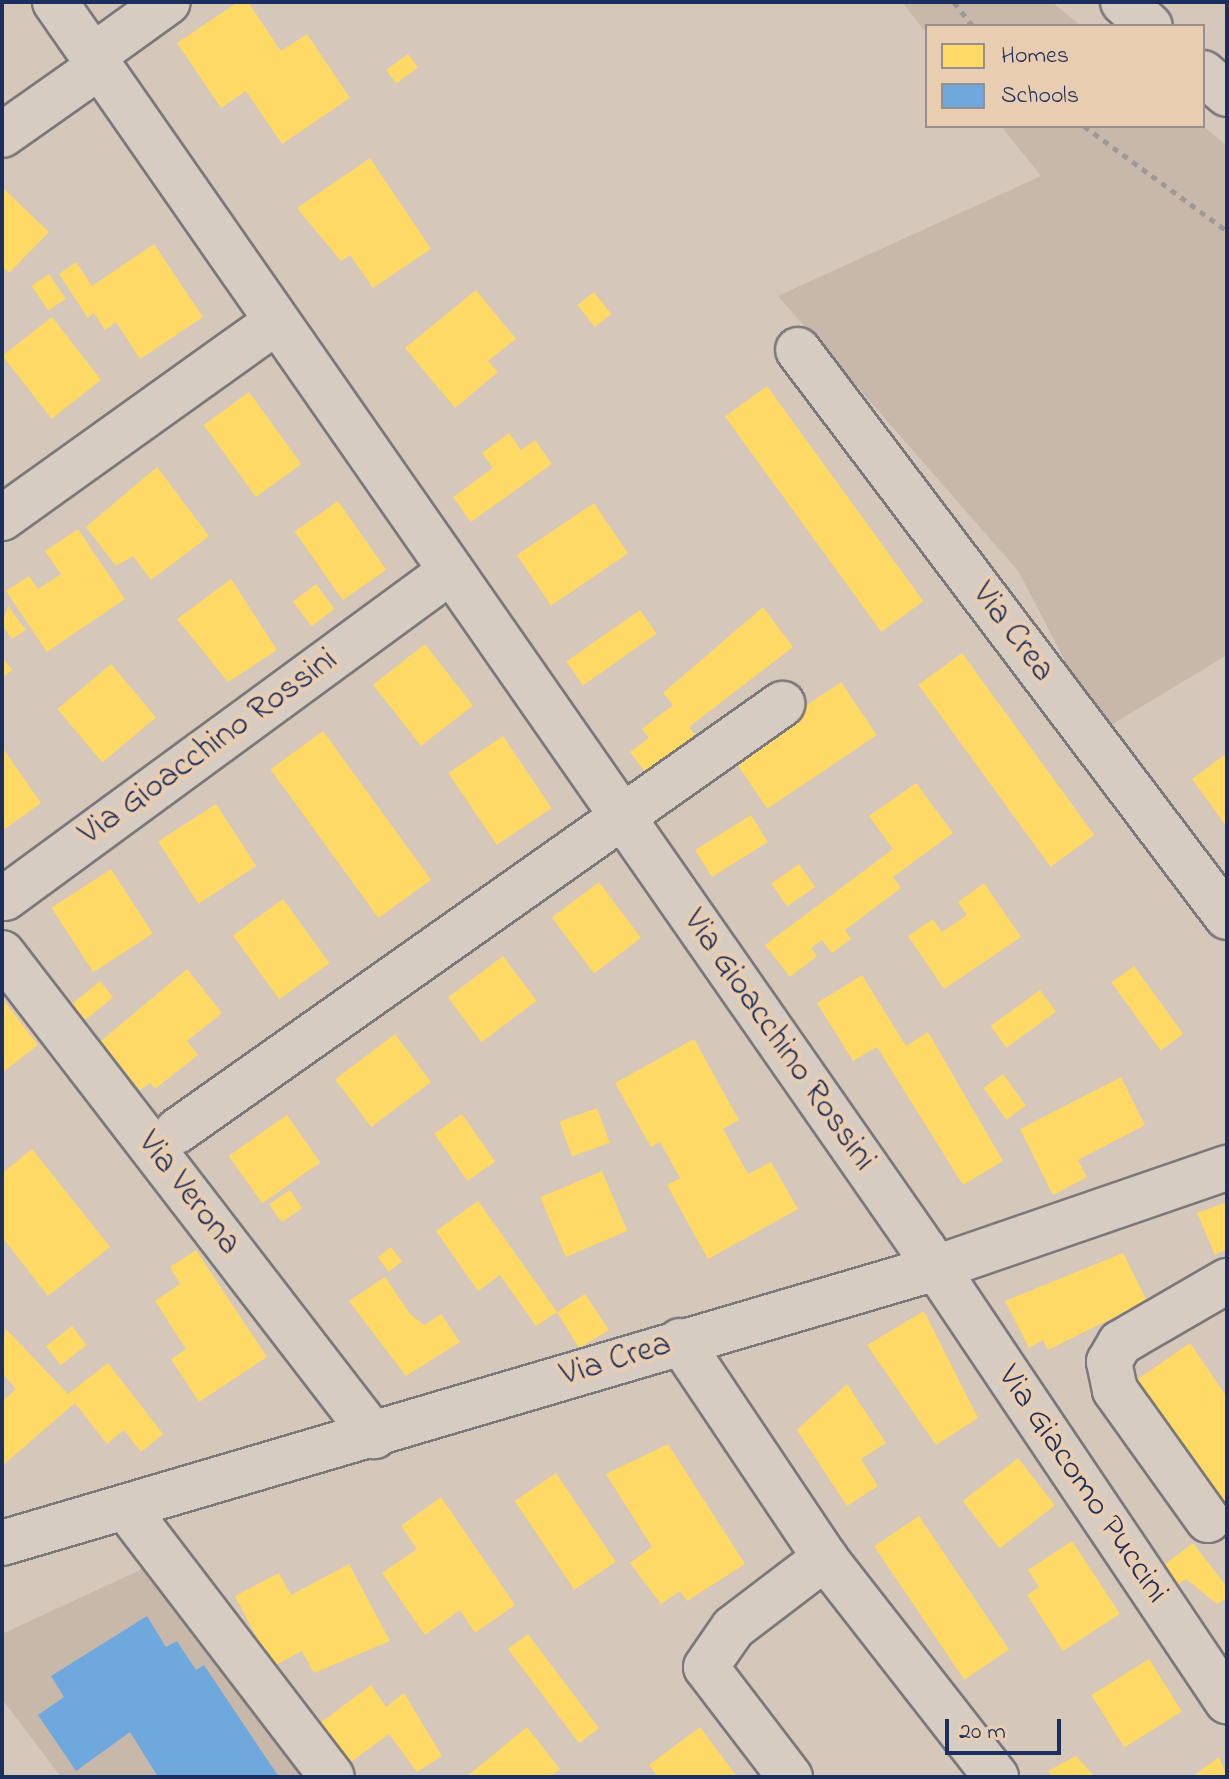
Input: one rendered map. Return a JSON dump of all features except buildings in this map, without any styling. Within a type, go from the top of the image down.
[{"type":"main road","name":"Via Gioacchino Rossini","points":[[55,2],[936,1268]]},
{"type":"main road","points":[[2,135],[168,2]]},
{"type":"main road","points":[[1123,2],[1148,24]]},
{"type":"main road","points":[[1205,75],[1227,94]]},
{"type":"main road","points":[[2,518],[276,322]]},
{"type":"main road","name":"Via Crea","points":[[798,350],[1227,917]]},
{"type":"main road","name":"Via Gioacchino Rossini","points":[[5,898],[451,571]]},
{"type":"main road","points":[[177,1131],[620,814],[782,704]]},
{"type":"main road","name":"Via Verona","points":[[2,953],[374,1436]]},
{"type":"main road","name":"Via Crea","points":[[2,1543],[127,1509],[680,1341],[936,1268],[1227,1168]]},
{"type":"main road","name":"Via Giacomo Puccini","points":[[936,1268],[1227,1701]]},
{"type":"main road","points":[[1208,1520],[1115,1390],[1109,1362],[1120,1343],[1227,1281]]},
{"type":"main road","points":[[680,1341],[825,1558],[996,1777]]},
{"type":"main road","points":[[127,1509],[332,1777]]},
{"type":"main road","points":[[790,1777],[706,1667],[733,1628],[825,1558]]},
{"type":"path","points":[[954,2],[971,24]]},
{"type":"path","points":[[1087,128],[1227,231]]},
{"type":"shaded area","points":[[902,2],[1052,2],[1079,24],[925,24],[925,31]]},
{"type":"shaded area","points":[[1003,128],[1205,128],[1227,146],[1227,655],[1101,731],[1019,572],[778,296],[1041,176]]},
{"type":"shaded area","points":[[156,1553],[334,1777],[61,1777],[2,1699],[2,1634],[138,1571]]}]
